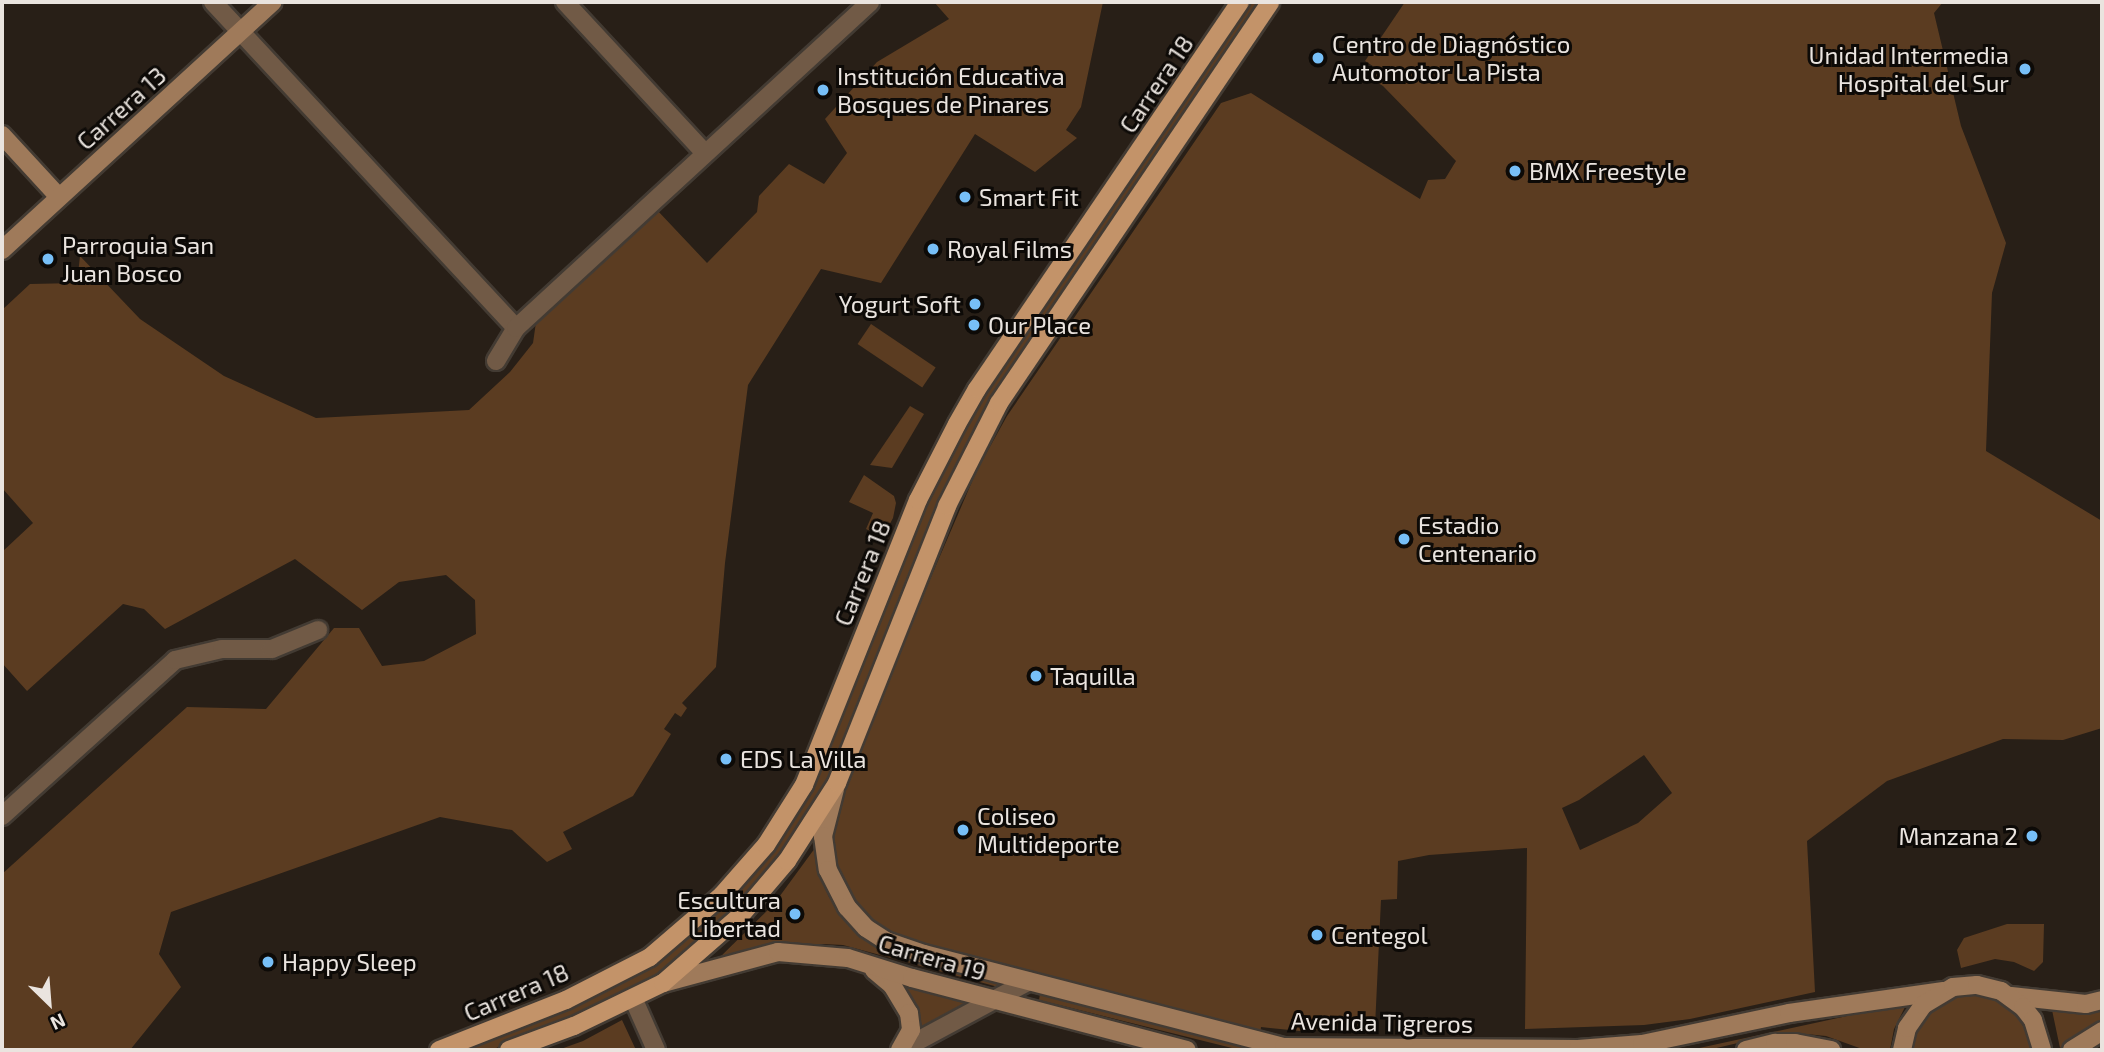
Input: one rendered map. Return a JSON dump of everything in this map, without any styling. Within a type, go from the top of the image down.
[{"type":"main road","name":"Carrera 18","points":[[439,1050],[566,1000],[650,957],[722,895],[766,845],[804,785],[918,500],[964,412],[1240,2]]},
{"type":"main road","name":"Carrera 18","points":[[509,1050],[663,983],[741,915],[787,861],[837,783],[947,506],[999,403],[1270,2]]},
{"type":"street","points":[[213,2],[516,328]]},
{"type":"street","name":"Carrera 13","points":[[2,250],[273,2]]},
{"type":"street","points":[[565,2],[705,153]]},
{"type":"street","points":[[496,361],[516,328],[870,2]]},
{"type":"street","points":[[2,135],[59,197]]},
{"type":"street","points":[[2,816],[175,660],[222,649],[272,649],[318,630]]},
{"type":"street","name":"Avenida Tigreros","points":[[837,783],[823,836],[828,870],[836,891],[866,928],[886,941],[924,954],[1284,1047],[1578,1049],[1643,1044],[1789,1013],[1977,985],[2011,996],[2086,1004],[2102,1000]]},
{"type":"street","name":"Carrera 19","points":[[663,983],[778,952],[848,958],[1187,1050]]},
{"type":"street","points":[[869,965],[892,985],[909,1013],[911,1030],[900,1050]]},
{"type":"street","points":[[900,1050],[1029,981]]},
{"type":"street","points":[[1902,1050],[1914,1016],[1943,991]]},
{"type":"street","points":[[2011,996],[2033,1020],[2042,1050]]},
{"type":"street","points":[[633,998],[656,1050]]},
{"type":"street","points":[[2072,1050],[2102,1031]]},
{"type":"street","points":[[1746,1050],[1785,1043],[1831,1050]]},
{"type":"street","points":[[2095,1050],[2102,1043]]},
{"type":"shaded area","points":[[934,2],[1103,2],[1081,107],[1066,130],[1077,138],[1035,172],[975,134],[881,283],[821,269],[748,385],[725,563],[716,667],[682,703],[687,708],[681,717],[675,713],[664,729],[671,734],[633,796],[563,832],[572,849],[547,862],[512,830],[440,817],[171,912],[159,954],[181,987],[130,1050],[2,1050],[2,874],[187,707],[266,709],[334,628],[359,628],[382,666],[424,661],[476,634],[475,600],[446,575],[399,582],[362,610],[295,559],[165,629],[144,609],[123,604],[27,691],[2,663],[2,552],[33,523],[2,488],[2,310],[30,284],[77,283],[80,256],[140,319],[224,376],[316,418],[469,410],[510,372],[533,343],[536,322],[657,210],[707,263],[757,212],[759,196],[789,164],[824,184],[847,153],[825,119],[877,62],[949,19]]},
{"type":"shaded area","points":[[1250,2],[1258,2],[1068,283],[1003,386],[946,485],[830,783],[761,883],[707,939],[648,984],[565,1022],[491,1050],[461,1050],[609,989],[642,972],[698,927],[772,850],[810,790],[830,748],[928,502],[984,395]]},
{"type":"shaded area","points":[[1405,2],[1943,2],[1934,13],[1961,126],[2006,243],[1992,293],[1986,451],[2102,521],[2102,728],[2063,740],[2003,739],[1887,781],[1807,841],[1815,992],[1690,1019],[1644,1025],[1525,1029],[1527,848],[1429,855],[1398,861],[1397,899],[1381,900],[1375,1027],[1300,1031],[1261,1027],[1260,1040],[886,941],[828,870],[837,783],[894,663],[977,470],[1007,416],[1221,103],[1251,93],[1420,199],[1428,180],[1445,179],[1456,161],[1383,86],[1373,80],[1379,70],[1365,61]],"holes":[[[1644,755],[1672,793],[1638,823],[1580,850],[1562,808],[1579,800]]]},
{"type":"shaded area","points":[[871,324],[936,368],[922,388],[858,344]]},
{"type":"shaded area","points":[[910,406],[924,414],[892,468],[870,465]]},
{"type":"shaded area","points":[[864,475],[894,496],[896,503],[893,518],[883,537],[866,529],[873,513],[849,502]]},
{"type":"shaded area","points":[[815,848],[821,880],[829,897],[849,926],[869,943],[903,957],[999,981],[998,987],[843,945],[772,947],[714,963],[774,904]]},
{"type":"shaded area","points":[[2007,924],[2044,924],[2043,962],[2034,971],[2014,962],[1995,959],[1961,968],[1957,950],[1964,938]]},
{"type":"shaded area","points":[[903,987],[964,1000],[965,1004],[919,1030],[915,1006]]},
{"type":"shaded area","points":[[1040,994],[1257,1050],[1240,1050],[1039,1000]]},
{"type":"shaded area","points":[[1972,995],[1995,999],[2014,1012],[2027,1032],[2031,1050],[1912,1050],[1916,1031],[1929,1012],[1949,999]]},
{"type":"shaded area","points":[[1907,1003],[1894,1029],[1890,1050],[1865,1050],[1826,1036],[1806,1034],[1772,1035],[1708,1050],[1690,1050]]},
{"type":"shaded area","points":[[2102,1008],[2102,1020],[2060,1048],[2052,1010],[2087,1014]]},
{"type":"shaded area","points":[[622,1020],[636,1050],[558,1050],[583,1041]]},
{"type":"place","name":"Centro de Diagnóstico Automotor La Pista","points":[[1318,58]]},
{"type":"place","name":"Unidad Intermedia Hospital del Sur","points":[[2025,69]]},
{"type":"place","name":"Institución Educativa Bosques de Pinares","points":[[823,90]]},
{"type":"place","name":"BMX Freestyle","points":[[1515,171]]},
{"type":"place","name":"Smart Fit","points":[[965,197]]},
{"type":"place","name":"Royal Films","points":[[933,249]]},
{"type":"place","name":"Parroquia San Juan Bosco","points":[[48,259]]},
{"type":"place","name":"Yogurt Soft","points":[[975,304]]},
{"type":"place","name":"Our Place","points":[[974,325]]},
{"type":"place","name":"Estadio Centenario","points":[[1404,539]]},
{"type":"place","name":"Taquilla","points":[[1036,676]]},
{"type":"place","name":"EDS La Villa","points":[[726,759]]},
{"type":"place","name":"Coliseo Multideporte","points":[[963,830]]},
{"type":"place","name":"Manzana 2","points":[[2032,836]]},
{"type":"place","name":"Escultura Libertad","points":[[795,914]]},
{"type":"place","name":"Centegol","points":[[1317,935]]},
{"type":"place","name":"Happy Sleep","points":[[268,962]]}]
